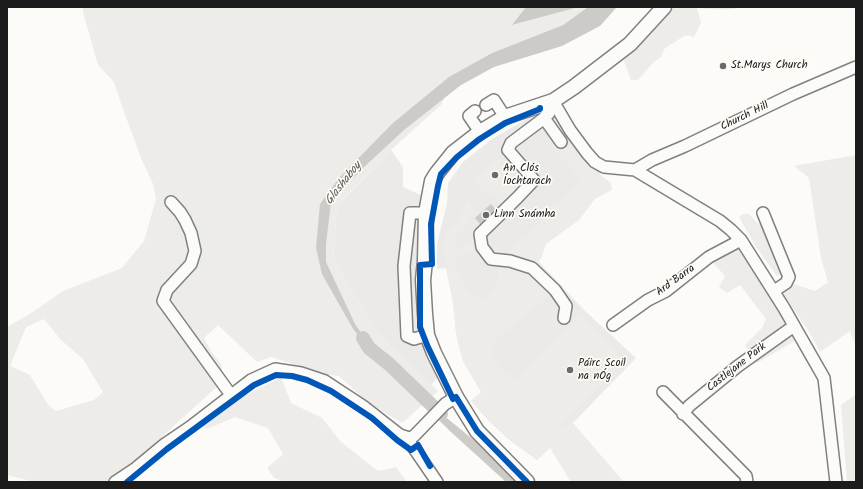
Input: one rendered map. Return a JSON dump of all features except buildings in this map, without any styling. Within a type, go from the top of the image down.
[{"type":"main road","points":[[527,482],[477,431],[451,401],[427,335],[423,280],[425,265],[426,213],[432,181],[453,153],[480,132],[505,117],[553,101],[576,86],[630,44],[664,7]]},
{"type":"street","name":"Church Hill","points":[[635,170],[652,160],[685,146],[737,120],[856,66]]},
{"type":"street","points":[[486,105],[494,100],[505,117]]},
{"type":"street","points":[[553,101],[549,113],[511,143],[508,150],[534,180],[480,234],[482,247],[491,259],[510,261],[532,268],[555,290],[566,306],[564,318]]},
{"type":"street","points":[[553,101],[570,130],[595,162],[604,167],[635,170],[720,221],[741,240],[774,291],[824,378],[836,482]]},
{"type":"street","points":[[476,112],[469,116],[480,132]]},
{"type":"street","points":[[544,118],[561,142]]},
{"type":"street","points":[[171,202],[185,220],[191,233],[195,251],[191,264],[167,290],[163,301],[231,395]]},
{"type":"street","points":[[763,212],[789,277],[786,283],[774,291]]},
{"type":"street","points":[[426,213],[410,213],[404,266],[407,336],[414,339],[427,335]]},
{"type":"street","name":"Ard Barra","points":[[613,325],[642,304],[666,291],[709,257],[741,240]]},
{"type":"street","name":"Castlejane Park","points":[[684,414],[689,406],[734,369],[794,326]]},
{"type":"street","points":[[115,482],[136,468],[165,444],[190,427],[251,380],[275,369],[301,373],[325,381],[363,406],[400,435],[411,437]]},
{"type":"street","points":[[663,392],[746,476],[747,482]]},
{"type":"street","points":[[435,480],[411,444],[411,437],[451,401]]},
{"type":"shaded area","points":[[83,7],[526,7],[513,25],[579,7],[588,7],[563,25],[492,53],[450,77],[442,104],[391,150],[344,198],[337,208],[333,258],[375,330],[438,391],[402,423],[367,402],[339,376],[323,374],[271,357],[257,362],[218,325],[204,338],[211,351],[221,364],[224,380],[164,435],[133,468],[109,482],[34,482],[7,475],[7,327],[33,312],[63,291],[122,268],[144,241],[156,199],[153,184],[141,158],[114,82],[98,65],[83,12]],"holes":[[[44,319],[60,339],[83,359],[103,392],[94,400],[56,411],[49,406],[30,375],[10,366],[26,327]]]},
{"type":"shaded area","points":[[672,7],[743,7],[726,9],[697,8],[701,23],[694,37],[686,35],[665,48],[661,57],[654,62],[638,80],[631,80],[623,59]]},
{"type":"shaded area","points":[[552,112],[582,153],[601,174],[523,245],[584,310],[636,358],[537,460],[508,439],[471,401],[481,392],[463,361],[456,333],[453,302],[446,268],[437,269],[437,244],[447,203],[448,183],[463,162],[492,139],[521,122],[534,116]]},
{"type":"shaded area","points":[[571,145],[596,172],[611,183],[612,190],[595,199],[579,220],[546,244],[541,259],[533,266],[505,256],[518,241],[529,233],[541,220],[548,208],[561,201],[581,180],[558,154],[564,148]]},
{"type":"shaded area","points":[[391,150],[403,167],[403,187],[423,196],[418,253],[417,329],[430,351],[440,375],[431,385],[375,330],[333,258],[337,206]]},
{"type":"shaded area","name":"An Clós Íochtarach","points":[[504,155],[517,170],[514,173],[525,185],[502,205],[491,192],[487,195],[473,179]]},
{"type":"shaded area","points":[[856,155],[856,347],[850,331],[820,352],[809,332],[784,295],[791,283],[815,291],[828,282],[821,258],[809,178],[794,166]]},
{"type":"shaded area","points":[[467,200],[476,212],[464,230],[452,240],[459,248],[471,243],[478,246],[453,262],[469,293],[483,301],[495,289],[499,269],[521,270],[543,283],[552,293],[495,341],[490,352],[504,371],[515,379],[579,314],[626,360],[562,425],[566,430],[573,423],[624,482],[571,482],[550,448],[537,460],[508,439],[471,401],[481,392],[463,361],[458,343],[453,302],[446,268],[444,245],[447,233],[459,220]]},
{"type":"shaded area","points":[[743,214],[749,214],[762,226],[782,268],[782,274],[777,276],[756,247],[739,217]]},
{"type":"shaded area","points":[[731,240],[743,249],[798,339],[757,363],[745,345],[762,328],[766,319],[740,285],[727,293],[719,287],[725,276],[706,255]]},
{"type":"shaded area","points":[[281,377],[291,403],[322,418],[341,442],[378,471],[396,467],[407,482],[285,482],[274,478],[267,468],[283,454],[268,428],[235,417],[207,429],[199,424],[246,395]]},
{"type":"shaded area","points":[[856,394],[856,482],[847,482],[841,405]]},
{"type":"water","points":[[526,7],[579,7],[512,25]]},
{"type":"water","points":[[588,7],[617,7],[600,26],[562,46],[494,67],[461,85],[404,130],[364,167],[331,202],[326,244],[326,262],[355,324],[375,353],[427,402],[480,445],[518,482],[506,482],[451,432],[372,355],[352,327],[322,274],[316,248],[320,204],[339,178],[393,123],[449,77],[492,53],[563,25]]},
{"type":"water","name":"Linn Snámha","points":[[491,204],[497,211],[481,225],[475,218]]},
{"type":"waterway","name":"Glashaboy","points":[[363,338],[369,348],[389,364],[441,414]]},
{"type":"cycle path","points":[[527,482],[477,431],[456,397],[453,399],[420,327],[420,265],[432,264],[431,224],[441,174],[457,157],[478,140],[505,123],[540,108]]},
{"type":"cycle path","points":[[127,482],[167,449],[254,385],[276,375],[292,376],[307,380],[331,391],[372,418],[411,450],[418,445],[430,466]]},
{"type":"place","name":"St.Marys Church","points":[[723,66]]},
{"type":"place","name":"An Clós Íochtarach","points":[[495,175]]},
{"type":"place","name":"Linn Snámha","points":[[486,215]]},
{"type":"place","name":"Páirc Scoil na nÓg","points":[[570,370]]}]
